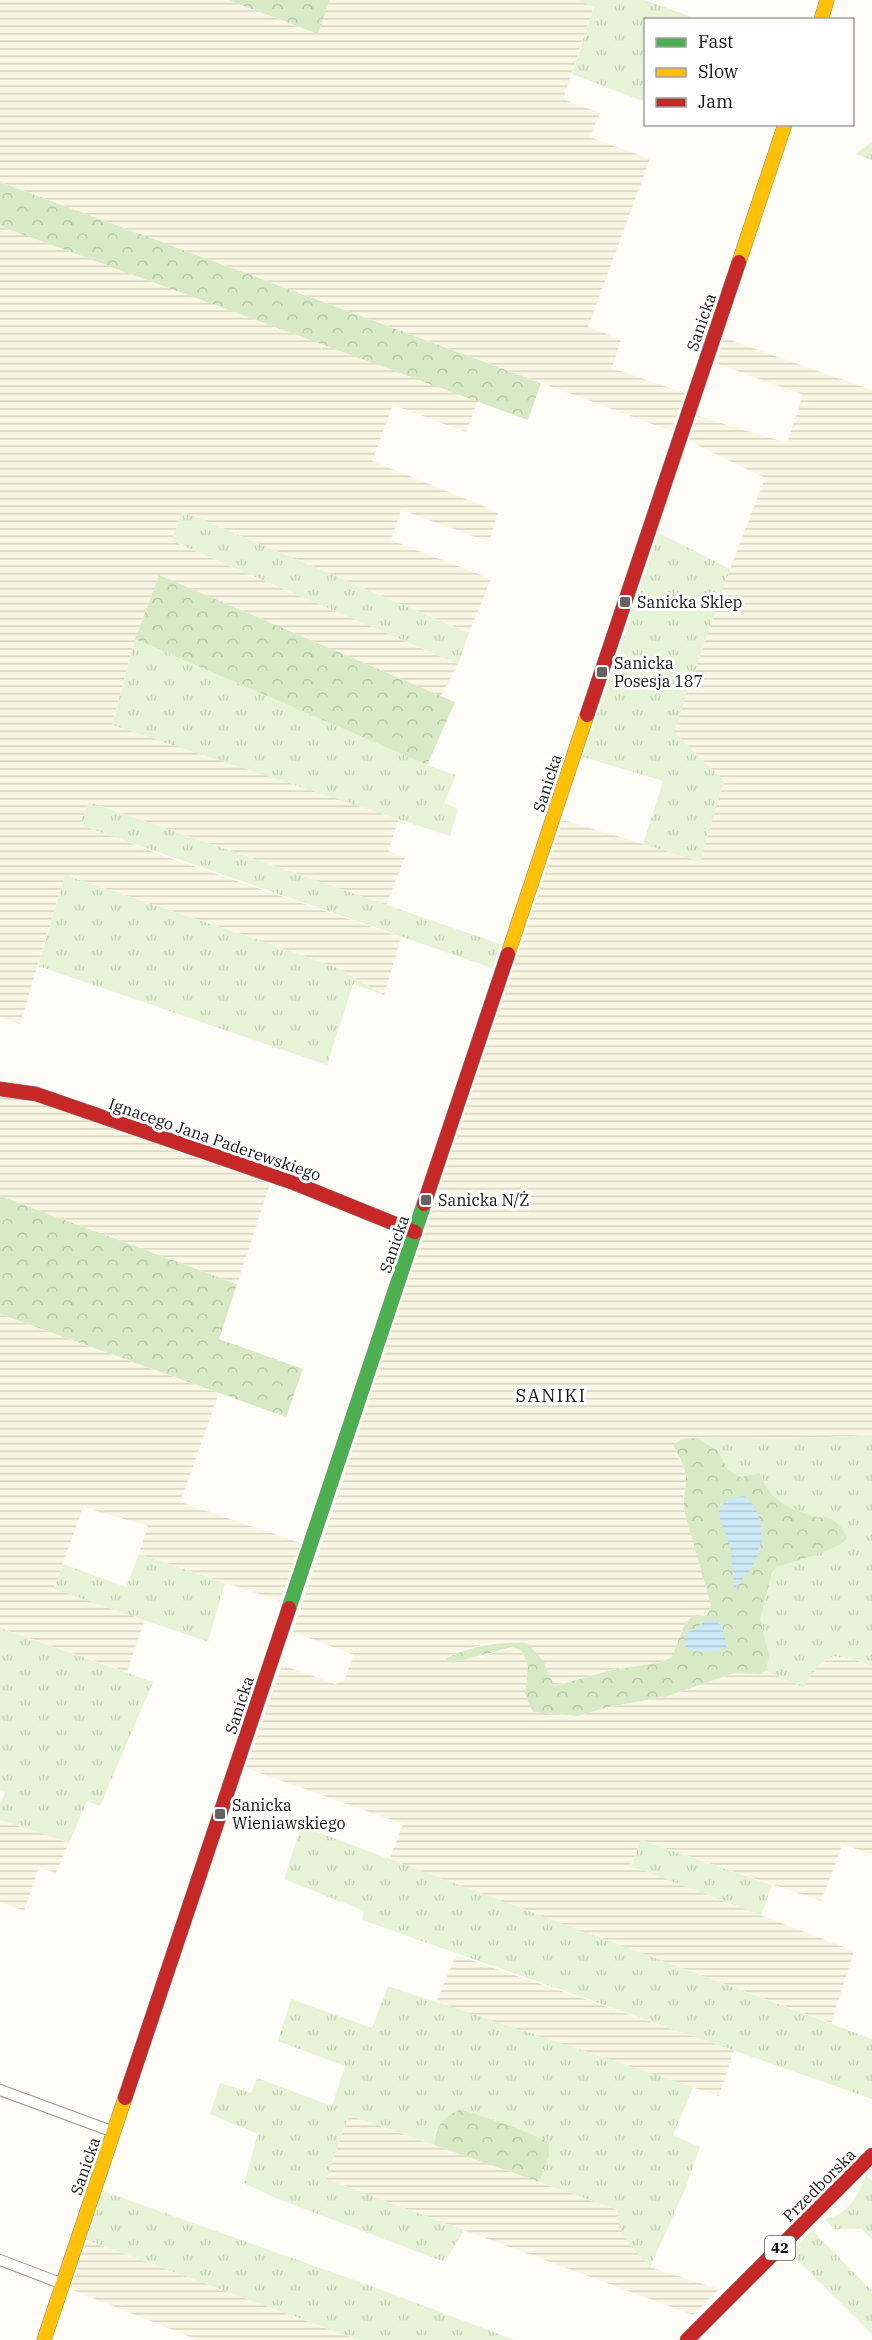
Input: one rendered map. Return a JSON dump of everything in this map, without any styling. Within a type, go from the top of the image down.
[{"type":"street","points":[[821,18],[827,0]]},
{"type":"street","name":"Sanicka","points":[[44,2340],[784,126]]},
{"type":"street","name":"Ignacego Jana Paderewskiego","points":[[0,1089],[36,1094],[294,1183],[416,1232]]},
{"type":"street","points":[[0,2090],[114,2132]]},
{"type":"street","name":"Przedborska","points":[[687,2340],[872,2155]]},
{"type":"street","points":[[0,2260],[63,2284]]},
{"type":"shaded area","points":[[0,0],[228,0],[318,34],[330,0],[577,0],[594,6],[563,99],[600,113],[590,137],[650,159],[588,327],[621,339],[612,368],[685,393],[671,431],[0,182]]},
{"type":"shaded area","points":[[0,226],[478,401],[466,432],[393,405],[372,461],[498,512],[489,542],[401,510],[391,540],[491,579],[469,633],[182,511],[172,541],[458,664],[441,696],[159,575],[135,639],[112,724],[399,819],[388,851],[405,857],[386,905],[90,802],[81,824],[167,857],[401,937],[384,995],[340,969],[65,875],[20,1024],[0,1017]]},
{"type":"shaded area","points":[[724,338],[872,390],[872,1435],[784,1439],[681,1439],[673,1445],[685,1470],[683,1499],[685,1514],[711,1605],[707,1615],[691,1617],[683,1628],[672,1657],[658,1663],[616,1669],[553,1686],[544,1662],[515,1643],[481,1645],[465,1649],[478,1658],[512,1647],[522,1651],[528,1666],[525,1694],[533,1712],[578,1716],[609,1707],[668,1696],[734,1673],[761,1674],[766,1671],[803,1686],[817,1667],[833,1656],[853,1659],[872,1666],[872,1855],[843,1844],[821,1901],[641,1840],[631,1865],[854,1951],[831,2023],[389,1861],[403,1824],[246,1768],[282,1665],[335,1684],[344,1681],[354,1655],[293,1632],[563,820],[700,861],[724,781],[673,732],[730,569],[765,478],[689,441],[698,416],[787,443],[803,395],[716,363]]},
{"type":"shaded area","points":[[0,1093],[26,1098],[270,1184],[237,1284],[0,1196]]},
{"type":"shaded area","points":[[0,1314],[219,1393],[180,1502],[301,1543],[280,1601],[139,1554],[148,1526],[83,1507],[54,1589],[145,1619],[127,1672],[0,1628]]},
{"type":"shaded area","points":[[0,1820],[69,1843],[56,1873],[39,1867],[24,1911],[0,1902]]},
{"type":"shaded area","points":[[456,1955],[734,2050],[719,2096],[436,2003]]},
{"type":"shaded area","points":[[349,2115],[618,2210],[650,2267],[719,2289],[693,2315],[326,2179]]},
{"type":"shaded area","points":[[87,2240],[359,2340],[198,2340],[70,2289]]},
{"type":"green space","points":[[228,0],[330,0],[318,34]]},
{"type":"green space","points":[[577,0],[645,0],[694,18],[644,18],[644,102],[572,74],[594,7]]},
{"type":"green space","points":[[872,142],[872,160],[855,154]]},
{"type":"green space","points":[[0,182],[541,383],[528,420],[0,226]]},
{"type":"green space","points":[[182,511],[469,633],[458,664],[172,541]]},
{"type":"green space","points":[[659,533],[730,569],[674,732],[724,781],[700,862],[643,844],[663,781],[583,757]]},
{"type":"green space","points":[[159,575],[455,702],[427,765],[135,639]]},
{"type":"green space","points":[[135,639],[427,765],[456,775],[444,803],[458,809],[450,836],[112,725]]},
{"type":"green space","points":[[89,802],[500,944],[492,968],[80,825]]},
{"type":"green space","points":[[65,875],[340,969],[384,995],[353,984],[327,1065],[38,966]]},
{"type":"green space","points":[[0,1196],[237,1284],[219,1339],[303,1369],[286,1417],[0,1314]]},
{"type":"green space","points":[[872,1435],[872,1666],[853,1659],[833,1656],[817,1667],[803,1687],[766,1671],[766,1650],[760,1620],[765,1592],[777,1567],[839,1545],[847,1538],[832,1519],[809,1515],[779,1500],[771,1493],[760,1473],[741,1477],[728,1470],[718,1451],[698,1438],[784,1439]]},
{"type":"green space","points":[[698,1438],[718,1451],[728,1470],[741,1477],[760,1473],[775,1497],[799,1511],[832,1519],[841,1527],[847,1538],[840,1545],[777,1567],[772,1573],[760,1619],[769,1656],[766,1671],[761,1674],[734,1673],[668,1696],[609,1707],[578,1716],[533,1712],[525,1694],[528,1666],[522,1651],[512,1647],[452,1663],[445,1659],[465,1650],[485,1645],[527,1643],[544,1662],[554,1686],[616,1669],[658,1663],[672,1657],[683,1628],[691,1617],[707,1615],[711,1605],[685,1514],[684,1469],[673,1445],[681,1439]]},
{"type":"green space","points":[[139,1554],[225,1583],[208,1642],[54,1589],[63,1564],[126,1587]]},
{"type":"green space","points":[[0,1628],[153,1682],[100,1806],[87,1801],[69,1843],[0,1820],[0,1804],[5,1792],[0,1790]]},
{"type":"green space","points":[[301,1826],[872,2039],[872,2099],[362,1920],[364,1911],[284,1879]]},
{"type":"green space","points":[[641,1840],[772,1885],[761,1915],[631,1866]]},
{"type":"green space","points":[[388,1986],[693,2087],[673,2135],[700,2147],[686,2187],[650,2267],[623,2234],[618,2210],[539,2182],[549,2156],[549,2142],[517,2128],[461,2109],[435,2130],[434,2145],[349,2115],[326,2179],[464,2230],[445,2262],[278,2199],[244,2183],[258,2134],[210,2114],[220,2083],[251,2093],[257,2078],[332,2106],[345,2066],[278,2041],[291,1999],[372,2028]]},
{"type":"green space","points":[[461,2109],[517,2128],[549,2142],[549,2156],[539,2182],[434,2145],[442,2122],[449,2115]]},
{"type":"green space","points":[[866,2175],[872,2181],[872,2239],[862,2229],[834,2229],[825,2219],[840,2213],[852,2203]]},
{"type":"green space","points":[[103,2191],[371,2286],[515,2340],[359,2340],[87,2240]]},
{"type":"green space","points":[[812,2230],[872,2291],[872,2334],[791,2254]]},
{"type":"water","points":[[744,1496],[751,1503],[760,1520],[761,1540],[756,1559],[734,1591],[731,1550],[718,1513],[726,1499]]},
{"type":"water","points":[[715,1619],[722,1627],[727,1647],[705,1652],[694,1651],[685,1646],[687,1633]]},
{"type":"traffic: fast","points":[[289,1608],[424,1204]]},
{"type":"traffic: slow","points":[[822,18],[827,0]]},
{"type":"traffic: slow","points":[[739,262],[784,126]]},
{"type":"traffic: slow","points":[[508,954],[587,715]]},
{"type":"traffic: slow","points":[[44,2340],[125,2098]]},
{"type":"traffic: jam","points":[[587,715],[739,262]]},
{"type":"traffic: jam","points":[[424,1204],[508,954]]},
{"type":"traffic: jam","points":[[0,1089],[36,1094],[294,1183],[415,1232]]},
{"type":"traffic: jam","points":[[125,2098],[289,1608]]},
{"type":"traffic: jam","points":[[687,2340],[872,2155]]},
{"type":"place","name":"Sanicka Sklep","points":[[625,602]]},
{"type":"place","name":"Sanicka Posesja 187","points":[[602,672]]},
{"type":"place","name":"Sanicka N/Ż","points":[[426,1200]]},
{"type":"place","name":"Sanicka Wieniawskiego","points":[[220,1814]]},
{"type":"district","name":"SANIKI","points":[[551,1396]]}]
